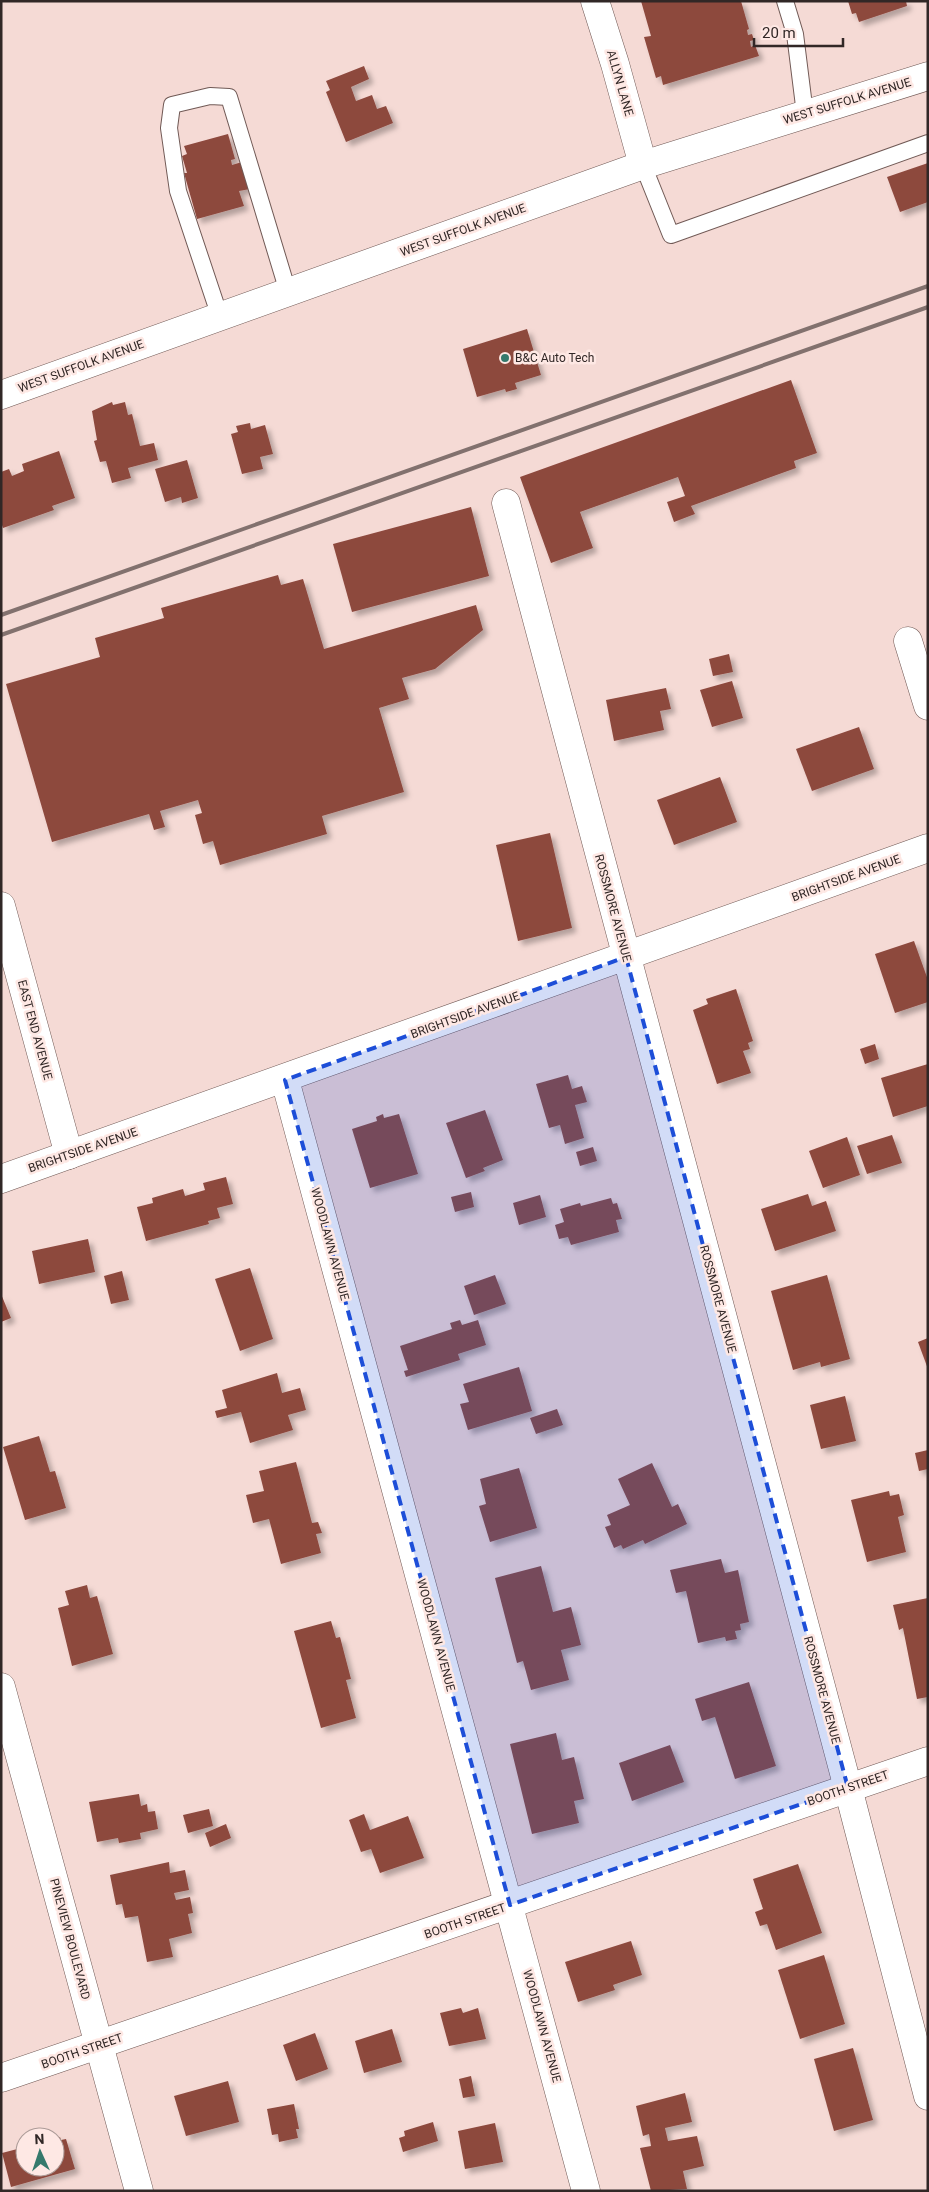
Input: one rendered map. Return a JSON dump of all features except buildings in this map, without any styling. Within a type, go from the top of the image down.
[{"type":"street","name":"ALLYN LANE","points":[[594,1],[615,64],[643,165]]},
{"type":"street","name":"WEST SUFFOLK AVENUE","points":[[1,395],[643,165],[928,76]]},
{"type":"street","name":"ROSSMORE AVENUE","points":[[506,503],[848,1788],[928,2096]]},
{"type":"street","points":[[908,641],[928,706]]},
{"type":"street","name":"BRIGHTSIDE AVENUE","points":[[1,1179],[285,1080],[928,848]]},
{"type":"street","name":"EAST END AVENUE","points":[[1,906],[69,1155]]},
{"type":"street","name":"WOODLAWN AVENUE","points":[[285,1080],[586,2191]]},
{"type":"street","name":"PINEVIEW BOULEVARD","points":[[1,1687],[139,2191]]},
{"type":"street","name":"BOOTH STREET","points":[[1,2078],[99,2046],[928,1760]]},
{"type":"lane","points":[[785,1],[795,34],[805,114]]},
{"type":"lane","points":[[220,316],[178,191],[169,128],[172,105],[210,96],[229,97],[288,292]]},
{"type":"lane","points":[[643,165],[671,235],[928,143]]},
{"type":"highlighted area","points":[[626,957],[848,1788],[510,1905],[285,1080]]},
{"type":"railway","points":[[1,615],[928,286]]},
{"type":"railway","points":[[1,635],[928,307]]},
{"type":"place","name":"B&C Auto Tech","points":[[505,358]]}]
